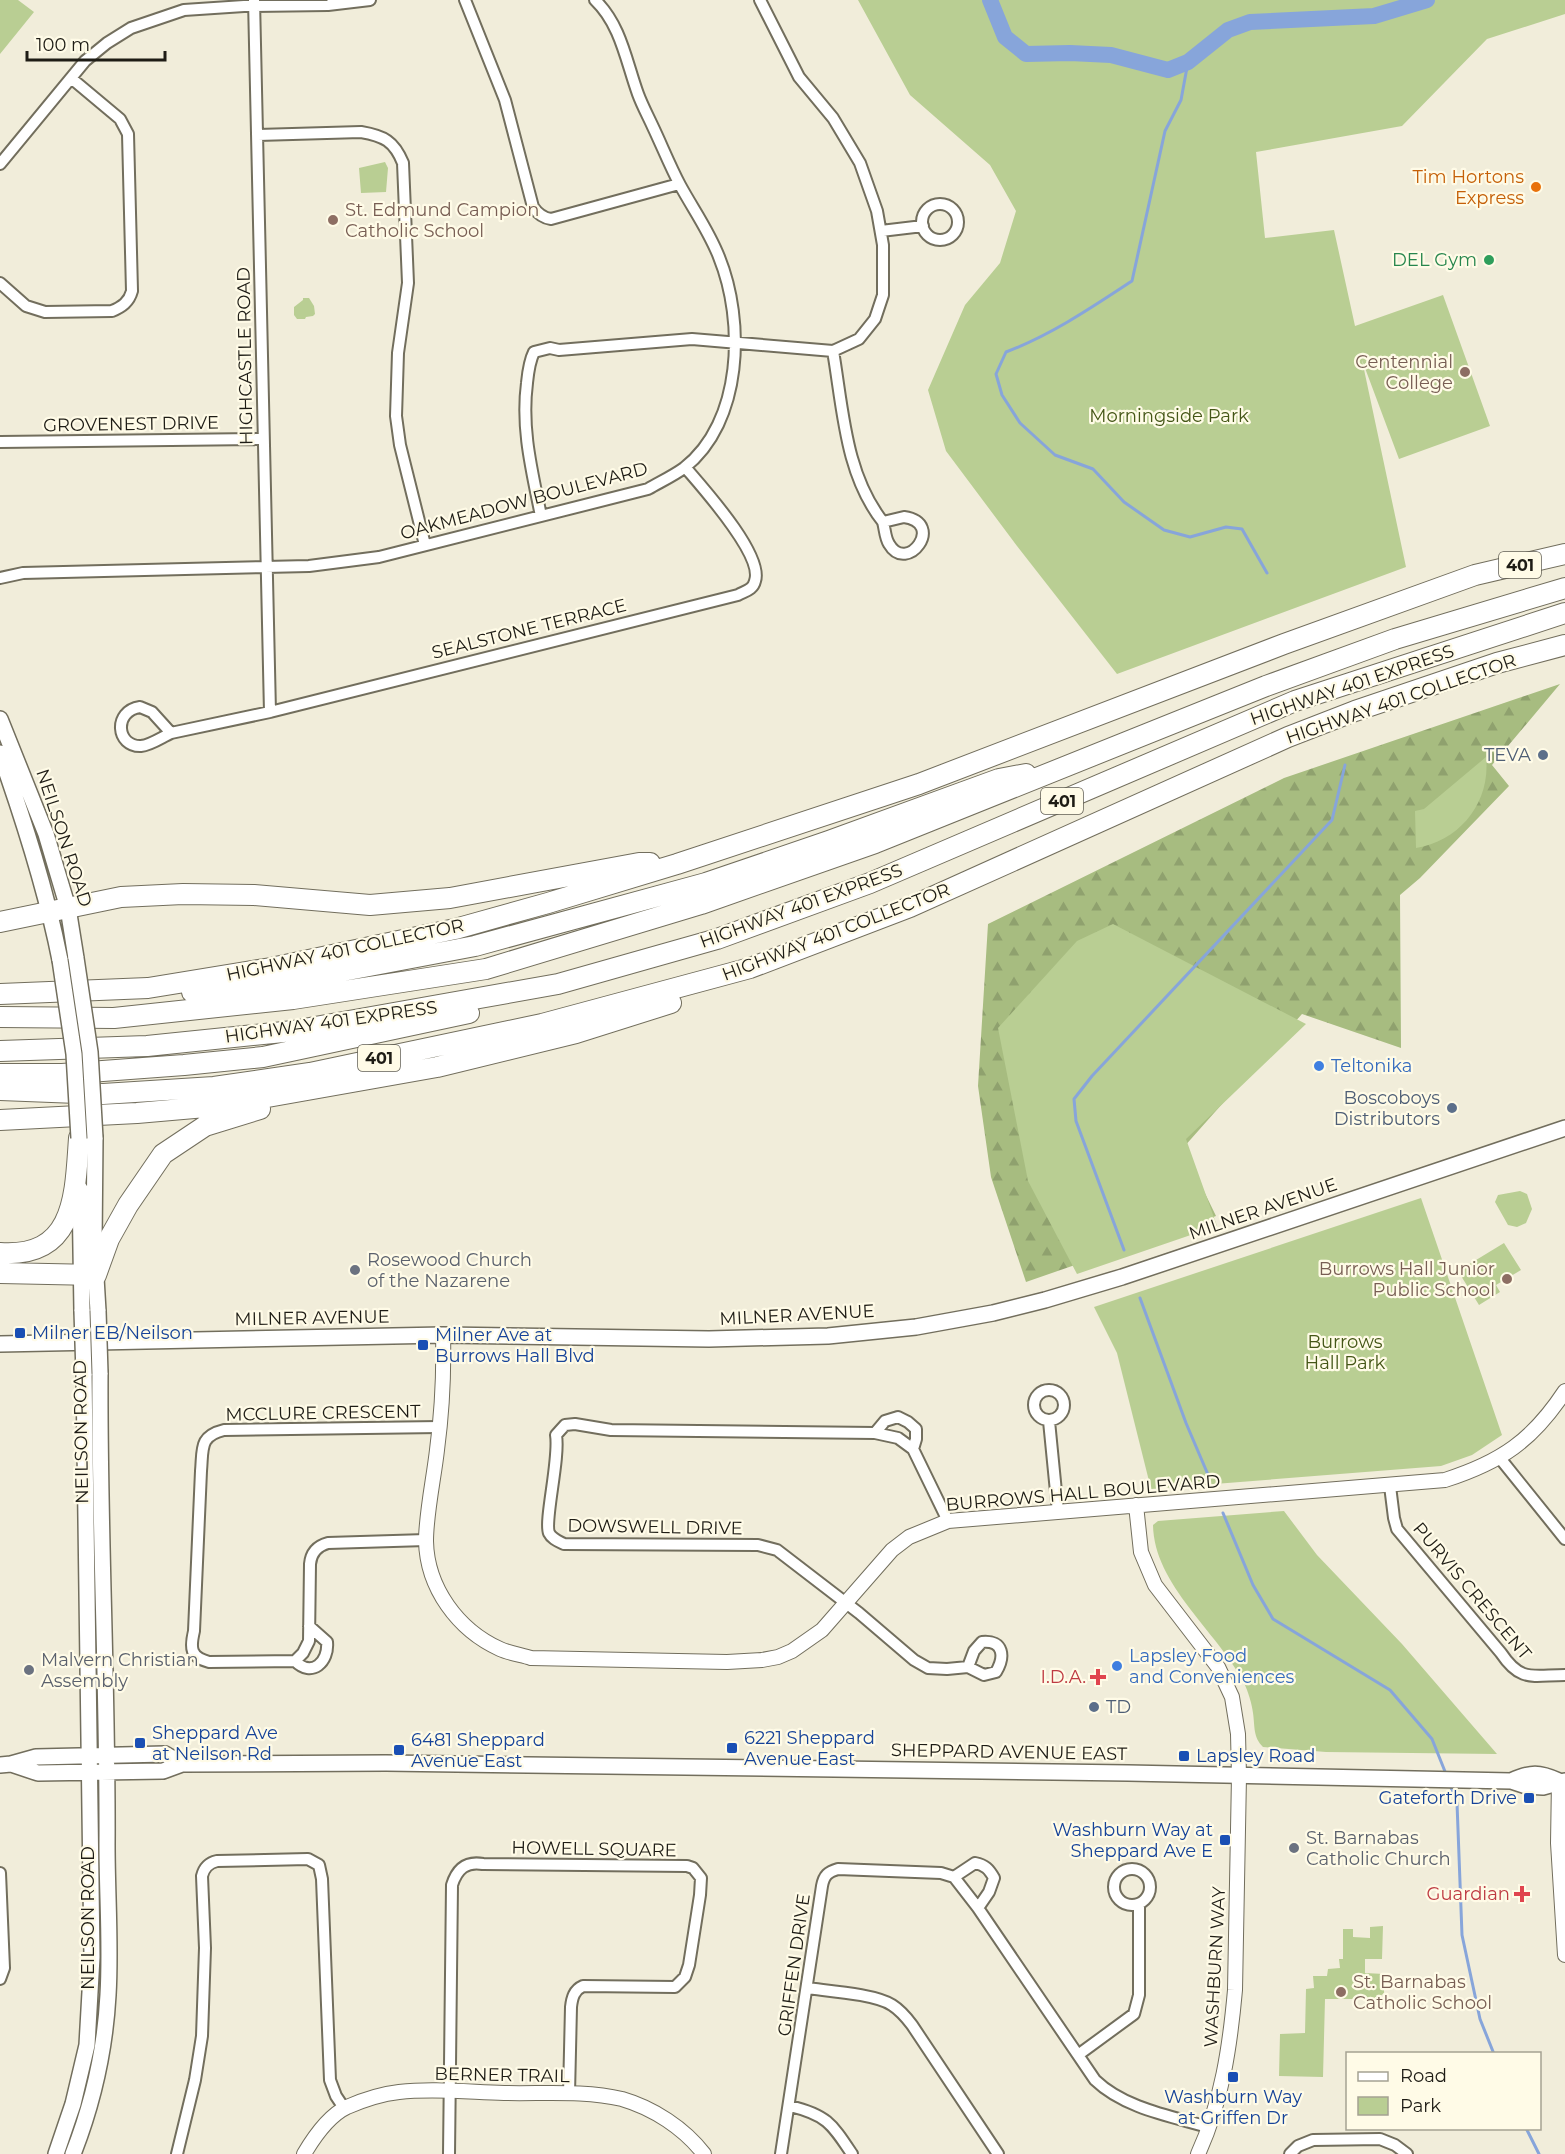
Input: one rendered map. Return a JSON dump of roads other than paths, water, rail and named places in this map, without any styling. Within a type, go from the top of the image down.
[{"type":"highway","points":[[1475,575],[1565,541]]},
{"type":"highway","name":"HIGHWAY 401 COLLECTOR","points":[[0,994],[148,988],[271,968],[455,928],[548,903],[677,864],[919,784],[1284,644],[1475,575],[1565,554]]},
{"type":"highway","name":"HIGHWAY 401 EXPRESS","points":[[0,1017],[114,1018],[293,999],[486,969],[723,897],[875,843],[1266,686],[1395,639],[1565,588]]},
{"type":"highway","name":"HIGHWAY 401 EXPRESS","points":[[0,1051],[147,1046],[293,1031],[558,984],[717,939],[870,883],[1295,701],[1565,613]]},
{"type":"highway","name":"HIGHWAY 401 COLLECTOR","points":[[0,1090],[114,1093],[214,1087],[310,1073],[542,1024],[750,968],[910,907],[1288,737],[1355,711],[1497,663],[1565,645]]},
{"type":"highway","points":[[148,988],[193,992],[274,984],[475,946],[706,883],[829,841],[999,778],[1064,768]]},
{"type":"highway","points":[[0,922],[121,897],[183,894],[254,895],[370,905],[450,898],[639,863],[677,864]]},
{"type":"highway","points":[[0,1120],[217,1106],[437,1067],[576,1033],[709,991],[750,968]]},
{"type":"highway","points":[[0,1074],[62,1074],[263,1057],[477,1011],[558,984]]},
{"type":"highway","points":[[0,1273],[88,1275],[128,1204],[164,1154],[205,1126],[254,1110],[417,1078],[437,1067]]},
{"type":"highway","points":[[0,1253],[21,1254],[44,1244],[61,1230],[75,1196],[87,1138]]},
{"type":"main road","name":"NEILSON ROAD","points":[[0,719],[46,834],[59,910],[60,960],[87,1138]]},
{"type":"main road","name":"NEILSON ROAD","points":[[0,753],[76,958],[90,1052],[87,1138],[88,1275],[82,1311],[92,1957],[88,2035],[73,2103],[56,2154]]},
{"type":"main road","name":"MILNER AVENUE","points":[[0,1344],[443,1335],[709,1339],[828,1336],[941,1323],[1045,1300],[1122,1277],[1565,1128]]},
{"type":"main road","name":"NEILSON ROAD","points":[[73,2154],[96,2081],[108,1994],[108,1773],[99,1457],[98,1311],[88,1275]]},
{"type":"main road","points":[[87,1621],[104,1621]]},
{"type":"main road","name":"SHEPPARD AVENUE EAST","points":[[6,1765],[36,1757],[165,1754],[182,1764]]},
{"type":"main road","name":"SHEPPARD AVENUE EAST","points":[[6,1765],[38,1773],[163,1771],[182,1764],[386,1763],[1128,1773],[1468,1781],[1511,1781],[1526,1774],[1543,1774],[1562,1781]]},
{"type":"street","points":[[0,164],[85,61],[124,32],[144,22],[184,10],[254,3],[328,5],[369,0]]},
{"type":"street","points":[[465,0],[505,100],[533,207],[537,213],[551,219],[679,184]]},
{"type":"street","name":"OAKMEADOW BOULEVARD","points":[[0,578],[23,573],[309,567],[349,562],[648,489],[685,467],[708,442],[723,411],[733,375],[736,342],[731,300],[720,258],[679,184],[638,95],[615,27],[595,0]]},
{"type":"street","points":[[541,516],[524,426],[527,382],[534,352],[542,349],[559,350],[692,339],[833,351],[859,339],[871,326],[878,313],[883,295],[881,231],[877,211],[860,163],[833,118],[799,77],[760,0]]},
{"type":"street","name":"HIGHCASTLE ROAD","points":[[254,3],[270,712]]},
{"type":"street","points":[[0,283],[26,306],[45,312],[112,311],[122,307],[130,298],[132,280],[128,134],[120,119],[71,78]]},
{"type":"street","points":[[258,135],[361,132],[385,138],[398,149],[403,163],[408,283],[398,353],[396,416],[400,445],[425,545]]},
{"type":"street","points":[[881,231],[923,226]]},
{"type":"street","points":[[833,351],[848,441],[855,466],[864,494],[883,522]]},
{"type":"street","name":"GROVENEST DRIVE","points":[[0,442],[263,439]]},
{"type":"street","name":"SEALSTONE TERRACE","points":[[171,733],[147,708],[134,708],[128,711],[121,722],[125,740],[136,746],[149,744],[171,733],[270,712],[738,595],[750,590],[757,572],[751,557],[728,520],[685,467]]},
{"type":"street","name":"BURROWS HALL BOULEVARD","points":[[443,1335],[440,1427],[426,1540],[429,1564],[448,1608],[478,1637],[501,1650],[531,1658],[727,1662],[762,1660],[792,1651],[822,1630],[892,1550],[909,1538],[948,1521],[1445,1480],[1499,1457],[1530,1436],[1565,1392]]},
{"type":"street","points":[[875,1433],[885,1421],[898,1417],[916,1429],[913,1449],[948,1521]]},
{"type":"street","points":[[1049,1421],[1058,1512]]},
{"type":"street","name":"DOWSWELL DRIVE","points":[[846,1603],[777,1550],[758,1545],[564,1544],[554,1539],[547,1527],[558,1447],[556,1435],[565,1425],[575,1424],[611,1430],[875,1433],[898,1438],[913,1449]]},
{"type":"street","name":"MCCLURE CRESCENT","points":[[309,1626],[327,1642],[327,1650],[318,1666],[312,1669],[301,1666],[295,1661],[209,1662],[199,1659],[193,1652],[191,1645],[194,1631],[201,1471],[205,1440],[212,1433],[224,1430],[440,1427]]},
{"type":"street","points":[[1499,1457],[1565,1539]]},
{"type":"street","name":"PURVIS CRESCENT","points":[[1390,1486],[1397,1529],[1502,1653],[1511,1667],[1524,1675],[1565,1675]]},
{"type":"street","points":[[1136,1505],[1141,1552],[1155,1585],[1218,1666],[1232,1697],[1238,1734],[1239,1776]]},
{"type":"street","points":[[295,1661],[303,1653],[309,1641],[310,1557],[320,1546],[336,1542],[426,1540]]},
{"type":"street","points":[[846,1603],[914,1660],[928,1668],[968,1667]]},
{"type":"street","name":"WASHBURN WAY","points":[[1198,2154],[1228,2057],[1235,1990],[1239,1776]]},
{"type":"street","points":[[1562,1781],[1558,1843],[1565,1955]]},
{"type":"street","points":[[177,2154],[195,2080],[202,2036],[205,1948],[202,1876],[204,1870],[212,1862],[308,1859],[320,1865],[325,1925],[330,2080],[344,2108]]},
{"type":"street","name":"HOWELL SQUARE","points":[[449,2092],[452,1885],[462,1868],[474,1862],[483,1864],[687,1866],[693,1868],[701,1878],[700,1895],[686,1977],[675,1987],[583,1986],[578,1989],[572,1998],[571,2007],[569,2094]]},
{"type":"street","points":[[978,1908],[989,1892],[994,1878],[984,1865],[975,1863],[954,1877],[978,1908],[1095,2080],[1115,2095],[1132,2103],[1208,2127]]},
{"type":"street","name":"GRIFFEN DRIVE","points":[[781,2154],[824,1877],[838,1869],[927,1872],[954,1877]]},
{"type":"street","points":[[0,1873],[4,1960],[0,1979]]},
{"type":"street","points":[[1078,2055],[1134,2014],[1138,1995],[1139,1904]]},
{"type":"street","points":[[807,1988],[874,1998],[890,2003],[902,2013],[998,2154]]},
{"type":"street","name":"BERNER TRAIL","points":[[304,2154],[326,2124],[344,2108],[373,2097],[399,2092],[449,2092],[595,2095],[622,2099],[646,2108],[671,2122],[704,2154]]},
{"type":"street","points":[[449,2092],[449,2154]]},
{"type":"street","points":[[790,2106],[820,2116],[827,2121],[852,2154]]},
{"type":"street","points":[[1290,2154],[1298,2146],[1313,2140],[1380,2139],[1395,2145],[1407,2154]]},
{"type":"waterway","points":[[990,0],[1005,37],[1026,54],[1111,55],[1168,70],[1188,62],[1228,30],[1250,22],[1374,16],[1427,0]]},
{"type":"waterway","points":[[1188,62],[1181,100],[1165,131],[1132,281],[1055,329],[1006,352],[996,374],[1002,395],[1020,423],[1055,455],[1093,469],[1124,502],[1164,530],[1190,537],[1226,527],[1242,529],[1267,573]]},
{"type":"waterway","points":[[1124,1250],[1076,1121],[1074,1099],[1092,1076],[1332,820],[1345,765]]},
{"type":"waterway","points":[[1140,1298],[1186,1423],[1209,1477]]},
{"type":"waterway","points":[[1223,1513],[1253,1585],[1273,1619],[1390,1690],[1432,1739],[1446,1774]]},
{"type":"waterway","points":[[1450,1785],[1457,1803],[1462,1935],[1480,2019],[1493,2052]]},
{"type":"waterway","points":[[1527,2130],[1539,2154]]},
{"type":"place","name":"Tim Hortons Express","points":[[1536,187]]},
{"type":"place","name":"St. Edmund Campion Catholic School","points":[[333,220]]},
{"type":"place","name":"DEL Gym","points":[[1489,260]]},
{"type":"place","name":"Centennial College","points":[[1465,372]]},
{"type":"place","name":"TEVA","points":[[1543,755]]},
{"type":"place","name":"Teltonika","points":[[1319,1066]]},
{"type":"place","name":"Boscoboys Distributors","points":[[1452,1108]]},
{"type":"place","name":"Rosewood Church of the Nazarene","points":[[355,1270]]},
{"type":"place","name":"Burrows Hall Junior Public School","points":[[1507,1279]]},
{"type":"place","name":"Milner EB/Neilson","points":[[20,1333]]},
{"type":"place","name":"Milner Ave at Burrows Hall Blvd","points":[[423,1345]]},
{"type":"place","name":"Lapsley Food and Conveniences","points":[[1117,1666]]},
{"type":"place","name":"Malvern Christian Assembly","points":[[29,1670]]},
{"type":"place","name":"I.D.A.","points":[[1098,1677]]},
{"type":"place","name":"TD","points":[[1094,1707]]},
{"type":"place","name":"Sheppard Ave at Neilson Rd","points":[[140,1743]]},
{"type":"place","name":"6221 Sheppard Avenue East","points":[[732,1748]]},
{"type":"place","name":"6481 Sheppard Avenue East","points":[[399,1750]]},
{"type":"place","name":"Lapsley Road","points":[[1184,1756]]},
{"type":"place","name":"Gateforth Drive","points":[[1529,1798]]},
{"type":"place","name":"Washburn Way at Sheppard Ave E","points":[[1225,1840]]},
{"type":"place","name":"St. Barnabas Catholic Church","points":[[1294,1848]]},
{"type":"place","name":"Guardian","points":[[1522,1894]]},
{"type":"place","name":"St. Barnabas Catholic School","points":[[1341,1992]]},
{"type":"place","name":"Washburn Way at Griffen Dr","points":[[1233,2077]]},
{"type":"park label","name":"Morningside Park","points":[[1169,416]]},
{"type":"park label","name":"Burrows Hall Park","points":[[1345,1352]]}]
